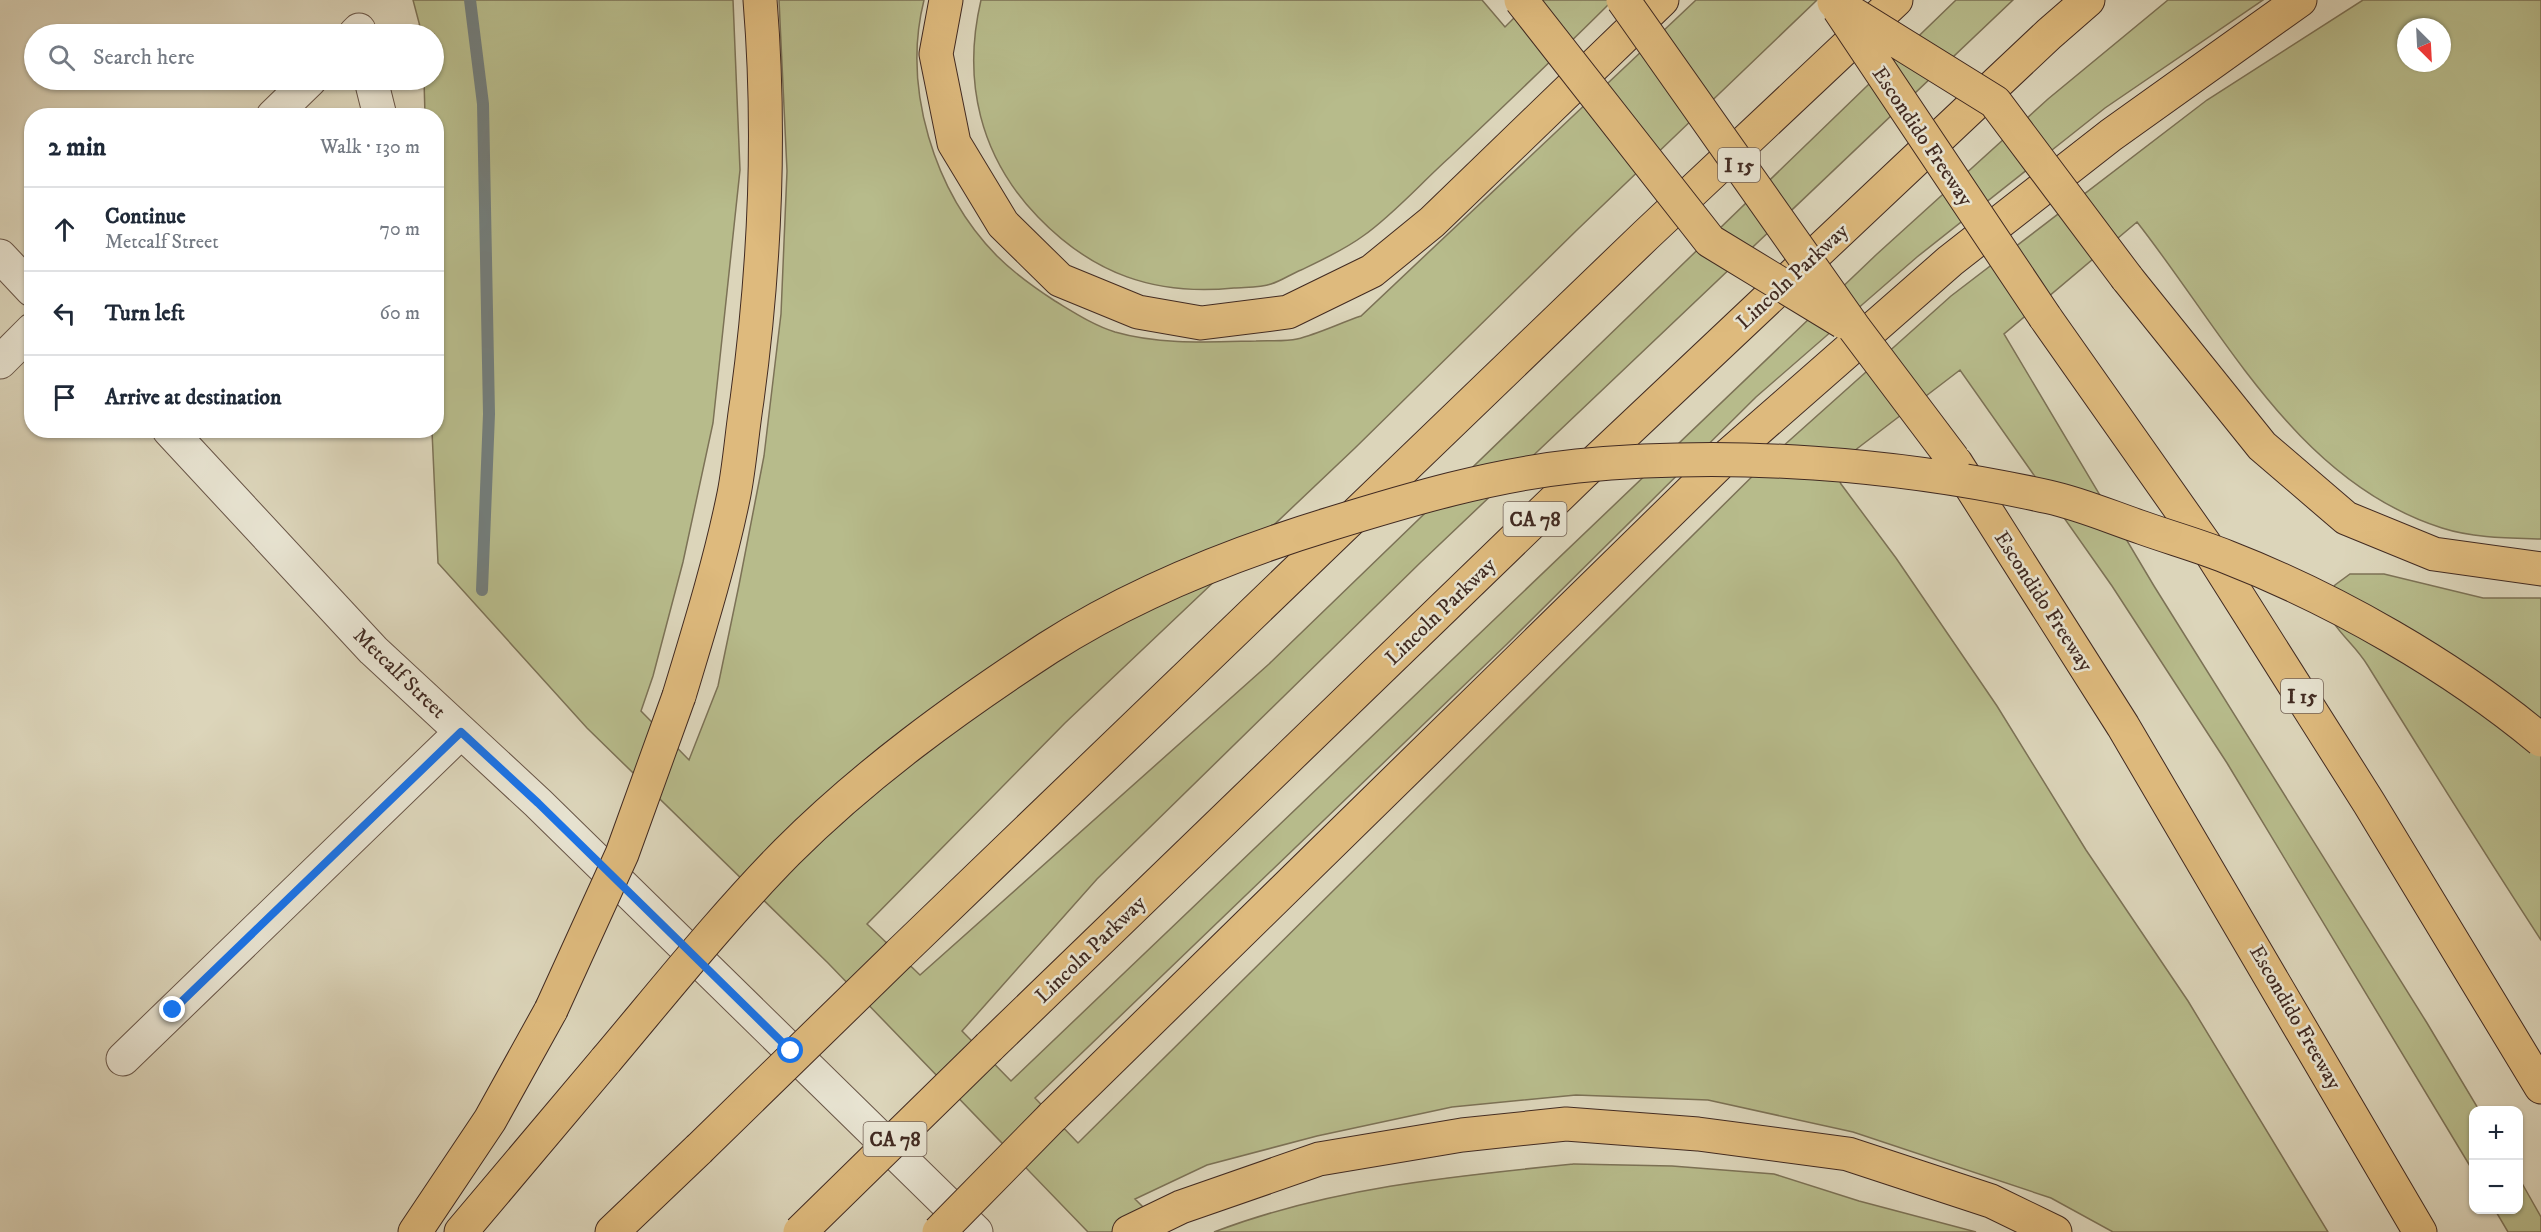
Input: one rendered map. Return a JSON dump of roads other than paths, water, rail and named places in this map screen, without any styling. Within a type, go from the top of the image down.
[{"type":"highway","points":[[415,1232],[490,1120],[551,1010],[622,854],[679,696],[707,603],[734,494],[754,346],[766,197],[765,51],[760,0]]},
{"type":"highway","points":[[946,0],[936,54],[954,143],[1003,224],[1060,280],[1138,312],[1201,323],[1288,312],[1372,271],[1432,222],[1662,0]]},
{"type":"highway","points":[[1521,0],[1710,241],[1855,329]]},
{"type":"highway","name":"Escondido Freeway","points":[[1623,0],[1855,329],[1953,459],[2123,726],[2420,1232]]},
{"type":"highway","points":[[612,1232],[1646,235],[1896,0]]},
{"type":"highway","name":"Lincoln Parkway","points":[[800,1232],[1583,473],[2049,34],[2088,0]]},
{"type":"highway","points":[[939,1232],[1724,459],[1950,261],[2110,135],[2300,0]]},
{"type":"highway","points":[[1833,1],[1995,102],[2127,278],[2262,446],[2346,518],[2433,554],[2541,568]]},
{"type":"highway","name":"Escondido Freeway","points":[[1833,1],[2045,317],[2209,550],[2369,803],[2541,1088]]},
{"type":"highway","points":[[461,1232],[735,908],[790,849],[875,772],[958,710],[1052,646],[1170,581],[1274,541],[1482,481],[1574,467],[1650,461],[1802,462],[1915,474],[2053,498],[2228,557],[2337,608],[2452,674],[2541,740]]},
{"type":"highway","points":[[1129,1232],[1181,1207],[1319,1159],[1462,1135],[1566,1124],[1698,1134],[1848,1154],[1991,1201],[2055,1232]]},
{"type":"street","points":[[281,108],[300,90]]},
{"type":"street","points":[[374,90],[378,108]]},
{"type":"street","points":[[0,256],[24,282]]},
{"type":"street","points":[[0,362],[24,338]]},
{"type":"street","name":"Metcalf Street","points":[[176,438],[373,650],[538,803],[976,1232]]},
{"type":"street","points":[[123,1059],[461,732]]},
{"type":"waterway","points":[[470,0],[483,104],[489,414],[482,590]]}]
